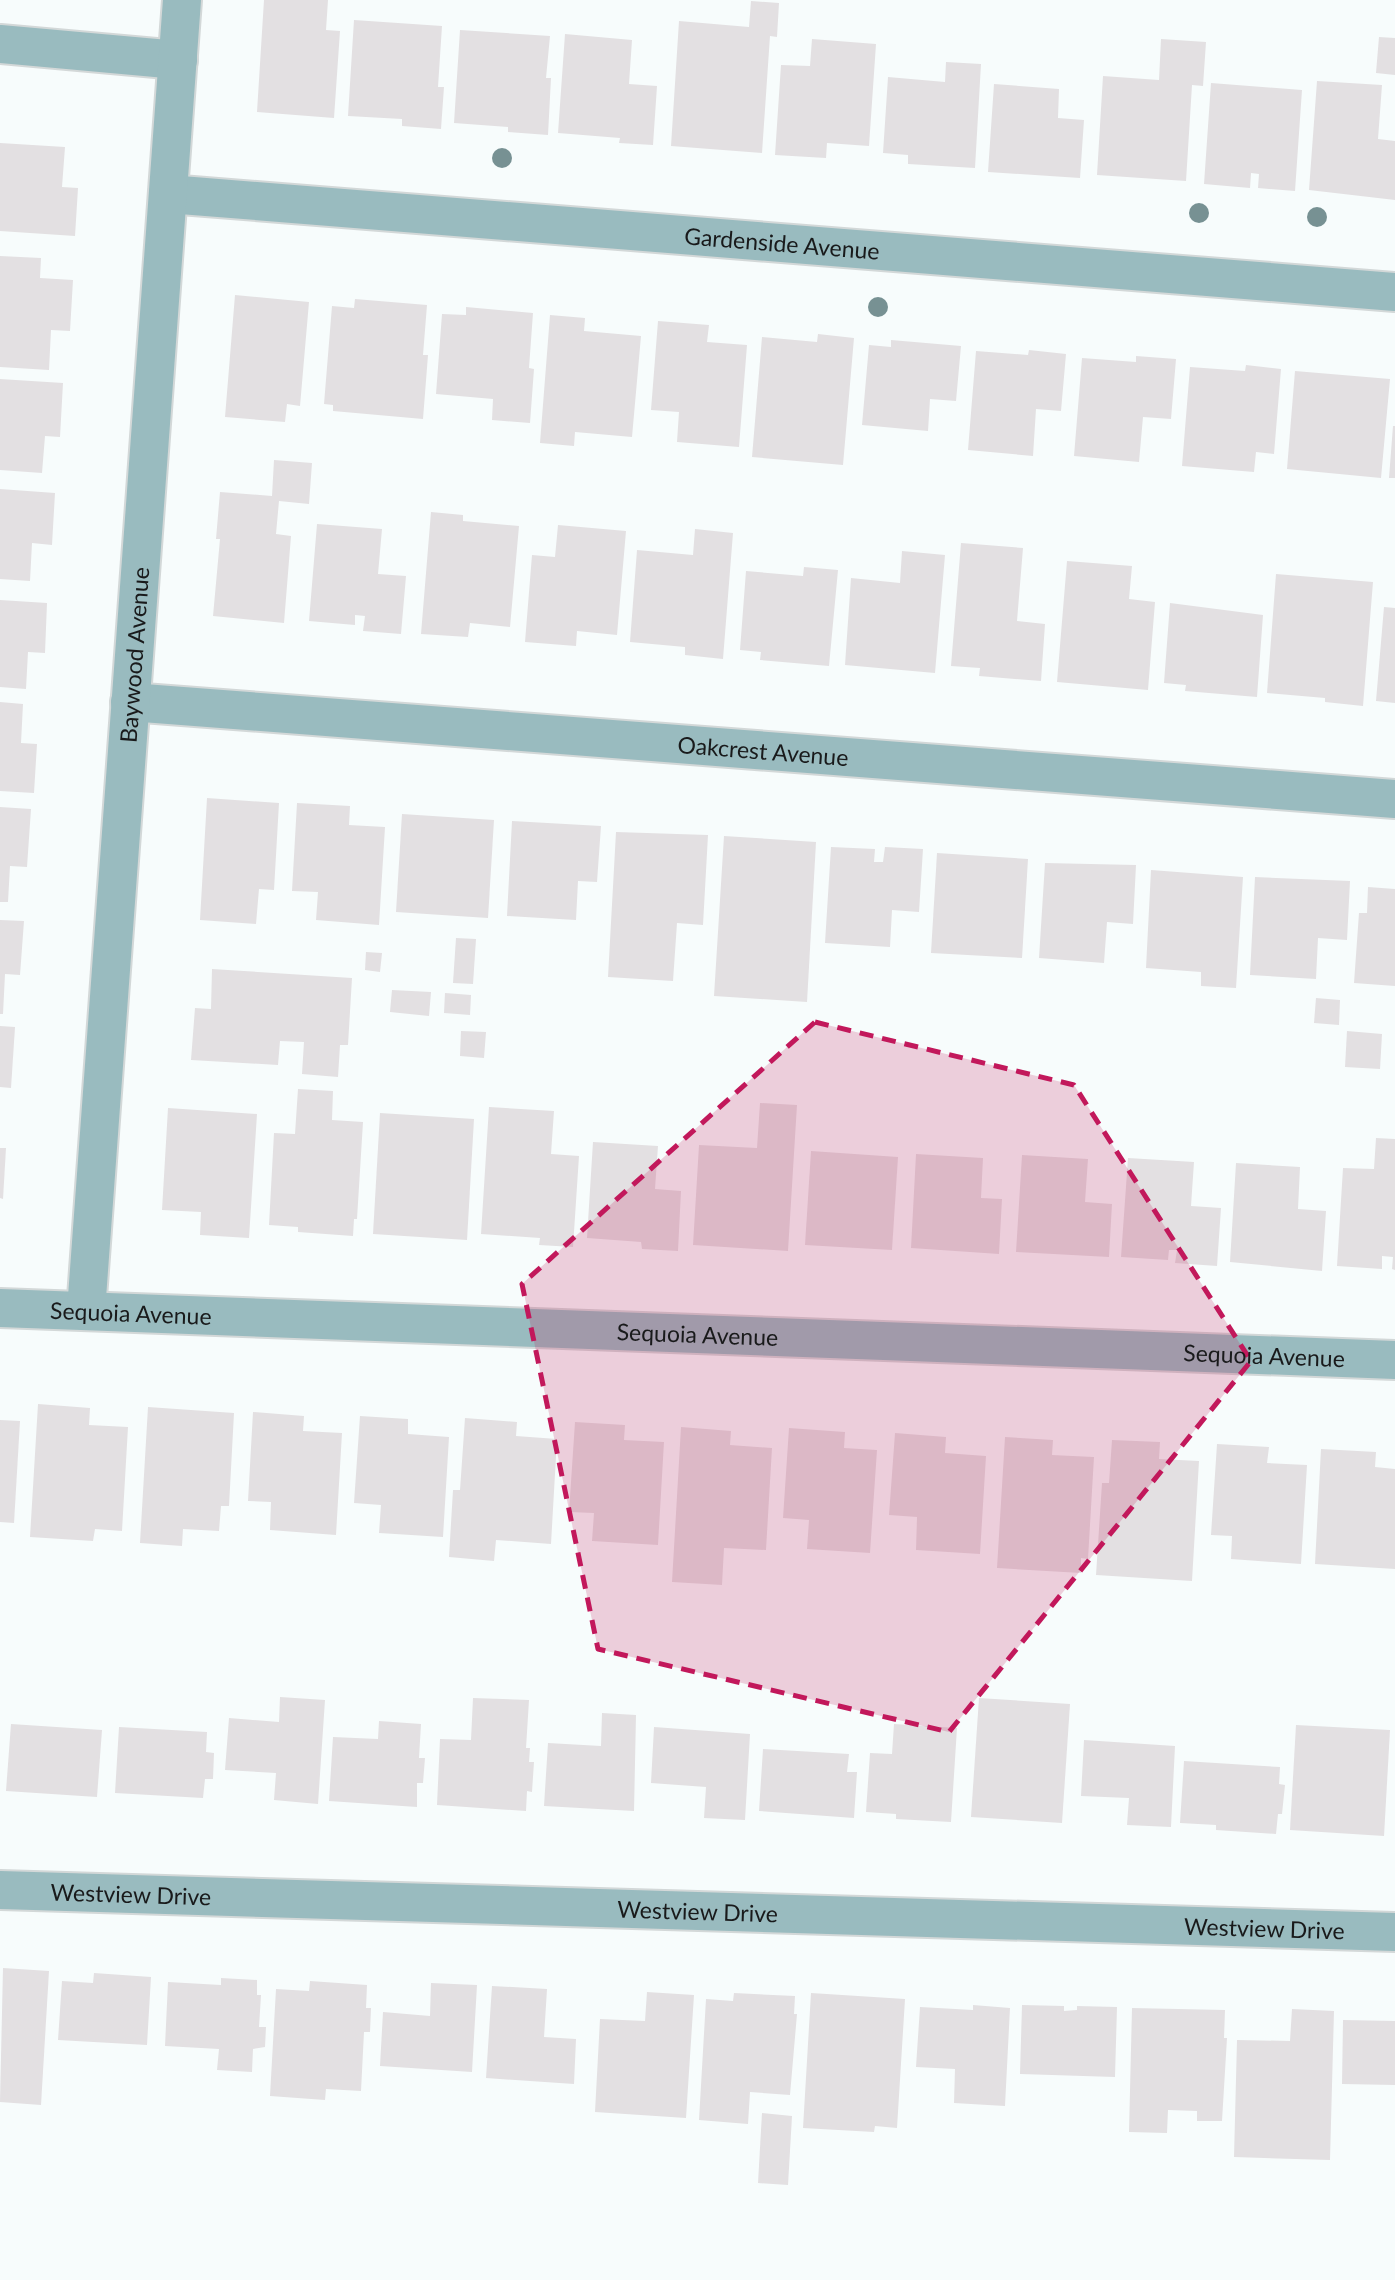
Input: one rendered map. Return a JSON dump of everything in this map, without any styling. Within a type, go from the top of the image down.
[{"type":"street","name":"Baywood Avenue","points":[[86,1311],[182,0]]},
{"type":"street","points":[[0,44],[178,60]]},
{"type":"street","name":"Gardenside Avenue","points":[[168,194],[1395,292]]},
{"type":"street","name":"Oakcrest Avenue","points":[[130,702],[1395,799]]},
{"type":"street","name":"Sequoia Avenue","points":[[0,1308],[1395,1360]]},
{"type":"street","name":"Westview Drive","points":[[0,1890],[1395,1932]]},
{"type":"highlighted area","points":[[815,1022],[1074,1085],[1251,1361],[949,1732],[598,1649],[522,1284]]},
{"type":"building","points":[[264,0],[328,0],[326,30],[340,31],[334,118],[257,112]]},
{"type":"building","points":[[751,1],[779,3],[777,37],[770,36],[762,153],[671,146],[679,21],[749,27]]},
{"type":"building","points":[[354,20],[442,26],[438,87],[444,87],[441,129],[402,126],[402,119],[348,116]]},
{"type":"building","points":[[460,30],[550,36],[546,78],[551,78],[548,135],[508,132],[508,127],[454,123]]},
{"type":"building","points":[[565,34],[632,40],[629,84],[657,86],[653,145],[619,143],[620,138],[558,133]]},
{"type":"building","points":[[1379,37],[1395,38],[1395,75],[1376,73]]},
{"type":"building","points":[[812,39],[876,44],[869,146],[827,143],[826,158],[775,155],[781,65],[810,66]]},
{"type":"building","points":[[1161,39],[1206,42],[1203,86],[1192,85],[1186,181],[1097,175],[1103,76],[1159,80]]},
{"type":"building","points":[[946,62],[981,64],[975,168],[908,164],[908,155],[883,153],[888,77],[945,82]]},
{"type":"building","points":[[1317,81],[1382,85],[1378,139],[1395,141],[1395,200],[1309,190]]},
{"type":"building","points":[[1211,83],[1302,90],[1295,191],[1258,188],[1259,174],[1251,173],[1250,188],[1204,184]]},
{"type":"building","points":[[994,84],[1059,89],[1058,118],[1084,120],[1080,178],[988,172]]},
{"type":"building","points":[[0,143],[65,147],[62,187],[78,188],[75,236],[0,231]]},
{"type":"building","points":[[0,256],[41,258],[40,278],[73,280],[70,331],[51,330],[49,370],[0,367]]},
{"type":"building","points":[[235,295],[309,302],[300,406],[287,404],[285,422],[225,417]]},
{"type":"building","points":[[355,299],[427,305],[423,355],[428,355],[423,419],[333,411],[333,405],[324,404],[332,306],[354,308]]},
{"type":"building","points":[[466,307],[533,313],[529,368],[534,369],[530,423],[492,420],[493,399],[436,394],[442,314],[466,315]]},
{"type":"building","points":[[550,315],[585,318],[584,331],[641,336],[632,437],[575,432],[574,446],[540,443]]},
{"type":"building","points":[[658,321],[709,325],[707,342],[747,345],[739,447],[677,442],[679,412],[651,410]]},
{"type":"building","points":[[818,334],[854,338],[843,465],[752,457],[762,337],[817,342]]},
{"type":"building","points":[[891,340],[961,346],[956,401],[930,399],[928,431],[862,425],[869,345],[891,347]]},
{"type":"building","points":[[1029,350],[1066,354],[1061,411],[1036,409],[1033,456],[968,450],[976,351],[1028,355]]},
{"type":"building","points":[[1136,356],[1176,359],[1171,419],[1143,417],[1139,462],[1074,456],[1082,358],[1136,362]]},
{"type":"building","points":[[1246,365],[1281,369],[1274,454],[1256,452],[1254,472],[1182,466],[1190,367],[1245,371]]},
{"type":"building","points":[[1295,371],[1390,379],[1381,478],[1287,469]]},
{"type":"building","points":[[0,379],[63,383],[60,437],[45,436],[42,473],[0,470]]},
{"type":"building","points":[[1393,426],[1395,478],[1389,478]]},
{"type":"building","points":[[274,460],[312,463],[309,504],[279,501],[276,534],[291,536],[284,623],[213,616],[220,539],[216,539],[220,492],[272,496]]},
{"type":"building","points":[[0,489],[55,493],[52,545],[32,543],[30,581],[0,579]]},
{"type":"building","points":[[431,512],[463,515],[463,521],[519,526],[510,627],[470,623],[468,637],[421,634]]},
{"type":"building","points":[[317,524],[382,529],[378,574],[406,576],[401,634],[363,631],[365,616],[355,615],[355,625],[309,621]]},
{"type":"building","points":[[558,525],[626,531],[617,635],[577,631],[576,646],[525,642],[532,555],[555,557]]},
{"type":"building","points":[[695,529],[733,533],[723,659],[685,655],[685,647],[630,642],[637,550],[693,555]]},
{"type":"building","points":[[961,543],[1023,548],[1017,621],[1045,624],[1041,681],[979,676],[980,668],[951,666]]},
{"type":"building","points":[[902,551],[945,555],[935,673],[845,665],[851,578],[900,583]]},
{"type":"building","points":[[1067,561],[1132,566],[1129,599],[1155,602],[1148,690],[1057,682]]},
{"type":"building","points":[[804,567],[838,570],[829,666],[760,660],[761,652],[740,650],[746,571],[803,576]]},
{"type":"building","points":[[1276,574],[1373,582],[1363,706],[1325,702],[1325,698],[1267,693]]},
{"type":"building","points":[[0,600],[47,603],[45,653],[28,652],[26,689],[0,687]]},
{"type":"building","points":[[1170,603],[1263,615],[1257,697],[1185,691],[1186,685],[1164,683]]},
{"type":"building","points":[[1384,607],[1395,608],[1395,703],[1376,701]]},
{"type":"building","points":[[0,702],[23,704],[21,743],[37,744],[34,793],[0,791]]},
{"type":"building","points":[[207,798],[279,803],[274,890],[259,889],[256,924],[200,920]]},
{"type":"building","points":[[297,803],[350,806],[349,825],[385,827],[379,925],[316,920],[318,892],[292,891]]},
{"type":"building","points":[[0,807],[31,809],[27,867],[10,866],[8,902],[0,902]]},
{"type":"building","points":[[402,814],[494,820],[488,918],[396,912]]},
{"type":"building","points":[[512,821],[601,826],[597,882],[578,881],[576,920],[507,916]]},
{"type":"building","points":[[616,832],[708,835],[703,925],[677,923],[673,981],[608,977]]},
{"type":"building","points":[[724,836],[816,842],[807,1002],[714,996]]},
{"type":"building","points":[[831,847],[875,849],[874,862],[883,862],[885,847],[923,849],[919,912],[892,910],[890,947],[825,943]]},
{"type":"building","points":[[937,853],[1028,859],[1022,958],[931,953]]},
{"type":"building","points":[[1045,863],[1136,865],[1133,924],[1107,922],[1104,963],[1039,958]]},
{"type":"building","points":[[1151,870],[1243,877],[1236,988],[1201,986],[1201,972],[1146,968]]},
{"type":"building","points":[[1255,877],[1350,881],[1347,940],[1318,938],[1316,979],[1250,975]]},
{"type":"building","points":[[1368,887],[1395,889],[1395,986],[1354,983],[1359,913],[1367,913]]},
{"type":"building","points":[[0,920],[24,921],[20,975],[5,974],[3,1014],[0,1014]]},
{"type":"building","points":[[456,938],[476,939],[473,984],[453,983]]},
{"type":"building","points":[[366,952],[382,953],[380,972],[365,970]]},
{"type":"building","points":[[212,969],[352,978],[348,1045],[340,1045],[338,1077],[302,1074],[304,1042],[280,1041],[278,1065],[191,1060],[195,1008],[211,1009]]},
{"type":"building","points":[[392,990],[431,992],[429,1016],[390,1012]]},
{"type":"building","points":[[445,993],[471,995],[470,1015],[444,1013]]},
{"type":"building","points":[[1316,998],[1340,1000],[1339,1025],[1314,1023]]},
{"type":"building","points":[[0,1026],[15,1027],[11,1088],[0,1087]]},
{"type":"building","points":[[461,1031],[486,1032],[484,1058],[460,1056]]},
{"type":"building","points":[[1347,1031],[1382,1034],[1380,1069],[1345,1067]]},
{"type":"building","points":[[298,1089],[333,1091],[332,1120],[363,1122],[357,1219],[354,1219],[353,1236],[298,1232],[298,1227],[269,1225],[274,1133],[295,1134]]},
{"type":"building","points":[[760,1103],[797,1105],[788,1251],[693,1245],[699,1145],[757,1148]]},
{"type":"building","points":[[489,1107],[554,1111],[551,1154],[579,1156],[573,1247],[539,1245],[540,1238],[481,1234]]},
{"type":"building","points":[[168,1108],[257,1114],[249,1238],[200,1235],[201,1212],[162,1210]]},
{"type":"building","points":[[380,1113],[474,1119],[467,1240],[373,1234]]},
{"type":"building","points":[[1376,1138],[1395,1139],[1395,1270],[1392,1269],[1393,1257],[1382,1256],[1382,1269],[1337,1266],[1343,1168],[1374,1169]]},
{"type":"building","points":[[593,1142],[658,1146],[655,1189],[681,1191],[678,1251],[642,1249],[641,1242],[587,1238]]},
{"type":"building","points":[[0,1148],[6,1148],[3,1199],[0,1198]]},
{"type":"building","points":[[811,1151],[898,1157],[892,1250],[805,1245]]},
{"type":"building","points":[[916,1154],[983,1158],[981,1198],[1002,1199],[999,1254],[911,1248]]},
{"type":"building","points":[[1022,1155],[1088,1159],[1085,1202],[1112,1204],[1109,1257],[1016,1252]]},
{"type":"building","points":[[1128,1158],[1194,1162],[1191,1206],[1221,1208],[1217,1266],[1175,1263],[1177,1250],[1169,1250],[1168,1260],[1121,1257]]},
{"type":"building","points":[[1236,1163],[1300,1167],[1298,1209],[1326,1211],[1322,1271],[1230,1262]]},
{"type":"building","points":[[38,1404],[90,1408],[89,1425],[128,1427],[122,1531],[95,1529],[93,1541],[30,1537]]},
{"type":"building","points":[[148,1407],[234,1413],[229,1506],[221,1506],[219,1531],[183,1529],[182,1546],[140,1543]]},
{"type":"building","points":[[253,1412],[304,1416],[303,1431],[342,1433],[336,1535],[270,1530],[271,1502],[248,1501]]},
{"type":"building","points":[[360,1416],[408,1419],[408,1434],[449,1437],[443,1537],[379,1533],[381,1505],[354,1503]]},
{"type":"building","points":[[465,1418],[517,1422],[516,1436],[557,1439],[551,1544],[496,1540],[494,1561],[449,1557],[453,1490],[460,1490]]},
{"type":"building","points":[[0,1420],[20,1421],[14,1523],[0,1522]]},
{"type":"building","points":[[575,1422],[625,1425],[624,1440],[664,1442],[658,1545],[592,1541],[594,1513],[569,1512]]},
{"type":"building","points":[[681,1427],[731,1431],[730,1445],[772,1448],[766,1550],[724,1548],[722,1585],[672,1582]]},
{"type":"building","points":[[789,1428],[845,1432],[844,1448],[877,1450],[870,1553],[807,1549],[809,1520],[783,1518]]},
{"type":"building","points":[[895,1433],[946,1437],[945,1453],[986,1456],[980,1554],[916,1550],[917,1517],[889,1515]]},
{"type":"building","points":[[1005,1437],[1053,1440],[1052,1455],[1094,1457],[1088,1559],[1081,1558],[1081,1573],[997,1568]]},
{"type":"building","points":[[1112,1440],[1160,1442],[1159,1459],[1199,1461],[1192,1581],[1096,1575],[1102,1483],[1109,1483]]},
{"type":"building","points":[[1217,1444],[1269,1447],[1267,1463],[1307,1465],[1301,1564],[1231,1559],[1232,1536],[1211,1535]]},
{"type":"building","points":[[1321,1449],[1376,1452],[1375,1467],[1395,1469],[1395,1569],[1315,1564]]},
{"type":"building","points":[[280,1697],[325,1700],[318,1804],[274,1800],[276,1773],[225,1770],[229,1718],[279,1722]]},
{"type":"building","points":[[473,1698],[529,1700],[526,1748],[530,1748],[529,1762],[534,1762],[532,1792],[527,1791],[526,1811],[437,1805],[440,1739],[471,1740]]},
{"type":"building","points":[[979,1698],[1070,1704],[1062,1823],[971,1817]]},
{"type":"building","points":[[602,1713],[636,1715],[634,1811],[544,1806],[548,1743],[601,1746]]},
{"type":"building","points":[[379,1721],[421,1724],[419,1758],[425,1758],[423,1783],[417,1783],[417,1807],[329,1801],[333,1737],[378,1739]]},
{"type":"building","points":[[11,1724],[102,1730],[97,1797],[6,1791]]},
{"type":"building","points":[[894,1724],[957,1728],[951,1822],[896,1819],[896,1814],[866,1812],[870,1753],[892,1754]]},
{"type":"building","points":[[1296,1725],[1390,1730],[1384,1836],[1290,1830]]},
{"type":"building","points":[[119,1727],[207,1732],[206,1752],[214,1753],[213,1779],[205,1779],[203,1798],[115,1793]]},
{"type":"building","points":[[654,1727],[750,1734],[745,1820],[704,1818],[706,1787],[651,1783]]},
{"type":"building","points":[[1084,1740],[1175,1746],[1171,1827],[1127,1825],[1129,1798],[1081,1796]]},
{"type":"building","points":[[763,1749],[849,1754],[847,1772],[857,1772],[854,1818],[759,1811]]},
{"type":"building","points":[[1184,1761],[1280,1767],[1279,1784],[1285,1785],[1282,1814],[1278,1814],[1276,1834],[1216,1830],[1216,1825],[1180,1823]]},
{"type":"building","points":[[3,1968],[49,1971],[41,2105],[0,2102]]},
{"type":"building","points":[[94,1973],[151,1977],[147,2045],[58,2040],[62,1981],[93,1983]]},
{"type":"building","points":[[221,1978],[257,1980],[257,1995],[261,1995],[259,2027],[266,2027],[265,2047],[253,2049],[252,2072],[217,2070],[219,2049],[165,2046],[168,1982],[221,1985]]},
{"type":"building","points":[[310,1981],[367,1985],[366,2008],[371,2008],[370,2032],[364,2032],[361,2091],[326,2089],[325,2100],[270,2096],[276,1989],[309,1991]]},
{"type":"building","points":[[431,1983],[477,1985],[472,2072],[380,2066],[383,2012],[430,2016]]},
{"type":"building","points":[[492,1986],[547,1989],[544,2037],[576,2039],[574,2084],[486,2078]]},
{"type":"building","points":[[647,1992],[694,1995],[686,2118],[595,2112],[600,2019],[645,2021]]},
{"type":"building","points":[[734,1993],[795,1996],[794,2014],[797,2014],[790,2095],[750,2092],[748,2124],[699,2120],[706,1999],[733,2001]]},
{"type":"building","points":[[811,1993],[905,1999],[897,2128],[875,2126],[874,2132],[803,2128]]},
{"type":"building","points":[[973,2005],[1010,2008],[1005,2106],[954,2103],[955,2069],[916,2067],[920,2007],[973,2010]]},
{"type":"building","points":[[1022,2005],[1064,2006],[1064,2011],[1077,2010],[1077,2006],[1117,2007],[1115,2077],[1020,2074]]},
{"type":"building","points":[[1132,2008],[1225,2010],[1224,2038],[1227,2038],[1222,2121],[1197,2121],[1197,2111],[1168,2110],[1167,2133],[1129,2132]]},
{"type":"building","points":[[1292,2009],[1334,2011],[1330,2160],[1234,2157],[1237,2040],[1290,2041]]},
{"type":"building","points":[[1343,2020],[1395,2021],[1395,2085],[1342,2084]]},
{"type":"building","points":[[762,2113],[792,2116],[788,2185],[758,2183]]}]
